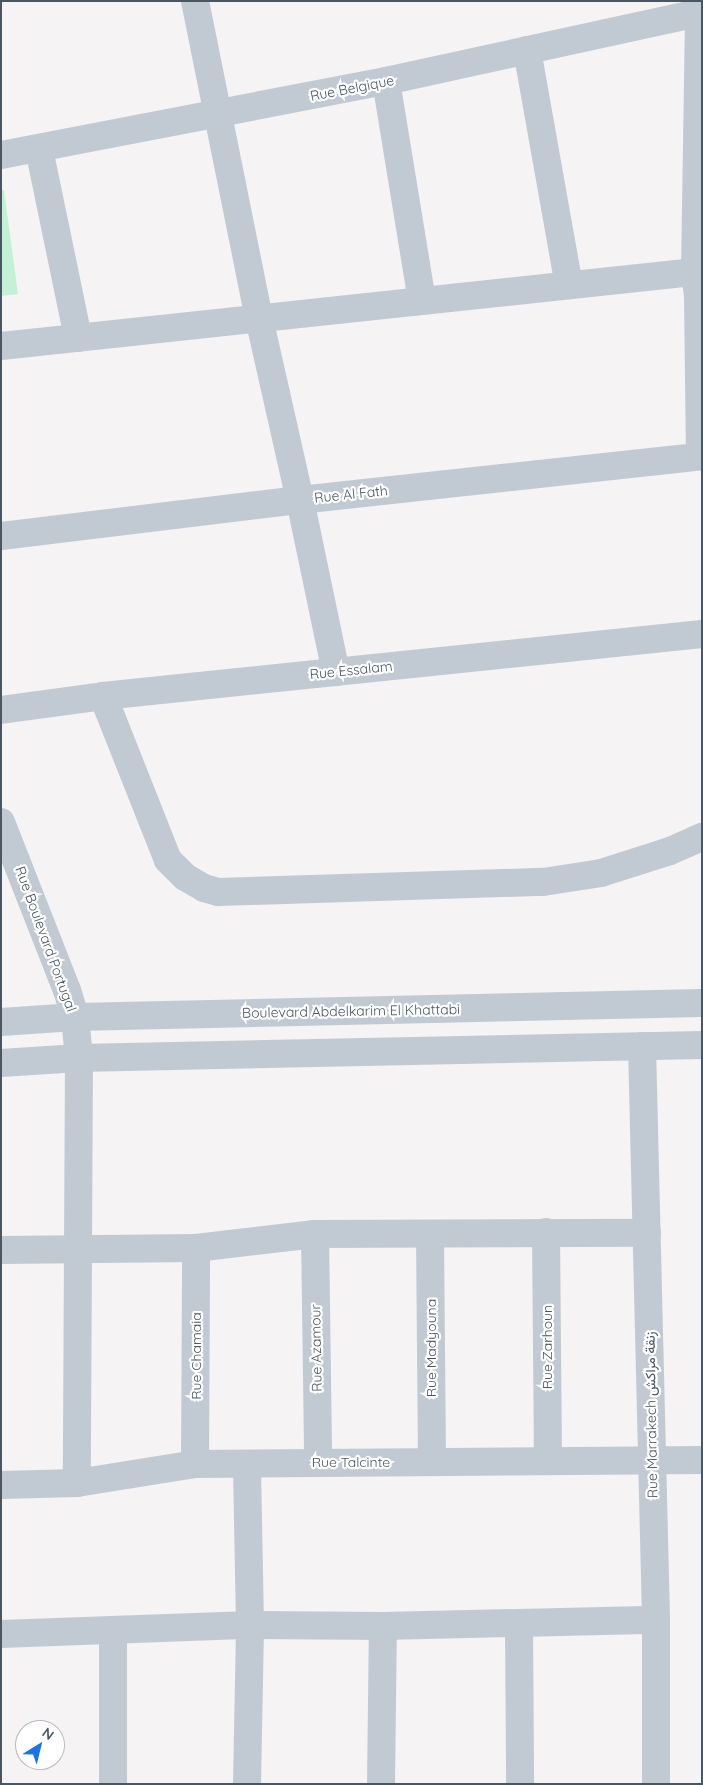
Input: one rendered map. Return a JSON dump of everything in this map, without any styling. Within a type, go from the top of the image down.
[{"type":"street","points":[[195,1],[259,318],[336,672]]},
{"type":"street","points":[[700,12],[695,272],[698,296],[701,456]]},
{"type":"street","name":"Rue Belgique","points":[[1,155],[386,81],[700,12]]},
{"type":"street","points":[[528,50],[569,285]]},
{"type":"street","points":[[386,81],[422,301]]},
{"type":"street","points":[[39,149],[78,338]]},
{"type":"street","points":[[1,346],[695,272]]},
{"type":"street","name":"Rue Al Fath","points":[[1,536],[300,500],[701,456]]},
{"type":"street","name":"Rue Essalam","points":[[1,710],[103,696],[702,634]]},
{"type":"street","points":[[103,696],[168,860],[185,877],[198,885],[218,892],[543,882],[601,873],[670,851],[702,837]]},
{"type":"street","name":"Rue Boulevard Portugal","points":[[1,822],[64,982],[75,1017],[79,1058],[77,1483]]},
{"type":"street","name":"Boulevard Abdelkarim El Khattabi","points":[[1,1022],[75,1017],[702,1004]]},
{"type":"street","points":[[1,1062],[79,1058],[702,1044]]},
{"type":"street","name":"Rue Marrakech زنقة مراكش","points":[[642,1046],[656,1620],[656,1784]]},
{"type":"street","name":"Rue Zarhoun","points":[[546,1232],[548,1461]]},
{"type":"street","points":[[1,1250],[196,1248],[315,1234],[647,1232]]},
{"type":"street","name":"Rue Azamour","points":[[315,1234],[318,1462]]},
{"type":"street","name":"Rue Madyouna","points":[[430,1234],[432,1462]]},
{"type":"street","name":"Rue Chamaia","points":[[195,1464],[196,1248]]},
{"type":"street","name":"Rue Talcinte","points":[[1,1484],[77,1483],[195,1464],[702,1460]]},
{"type":"street","points":[[246,1784],[250,1625],[247,1464]]},
{"type":"street","points":[[1,1634],[250,1625],[383,1626],[656,1620]]},
{"type":"street","points":[[520,1624],[520,1784]]},
{"type":"street","points":[[381,1784],[383,1626]]},
{"type":"street","points":[[113,1784],[114,1631]]},
{"type":"green space","points":[[1,190],[4,190],[18,294],[1,296]]}]
